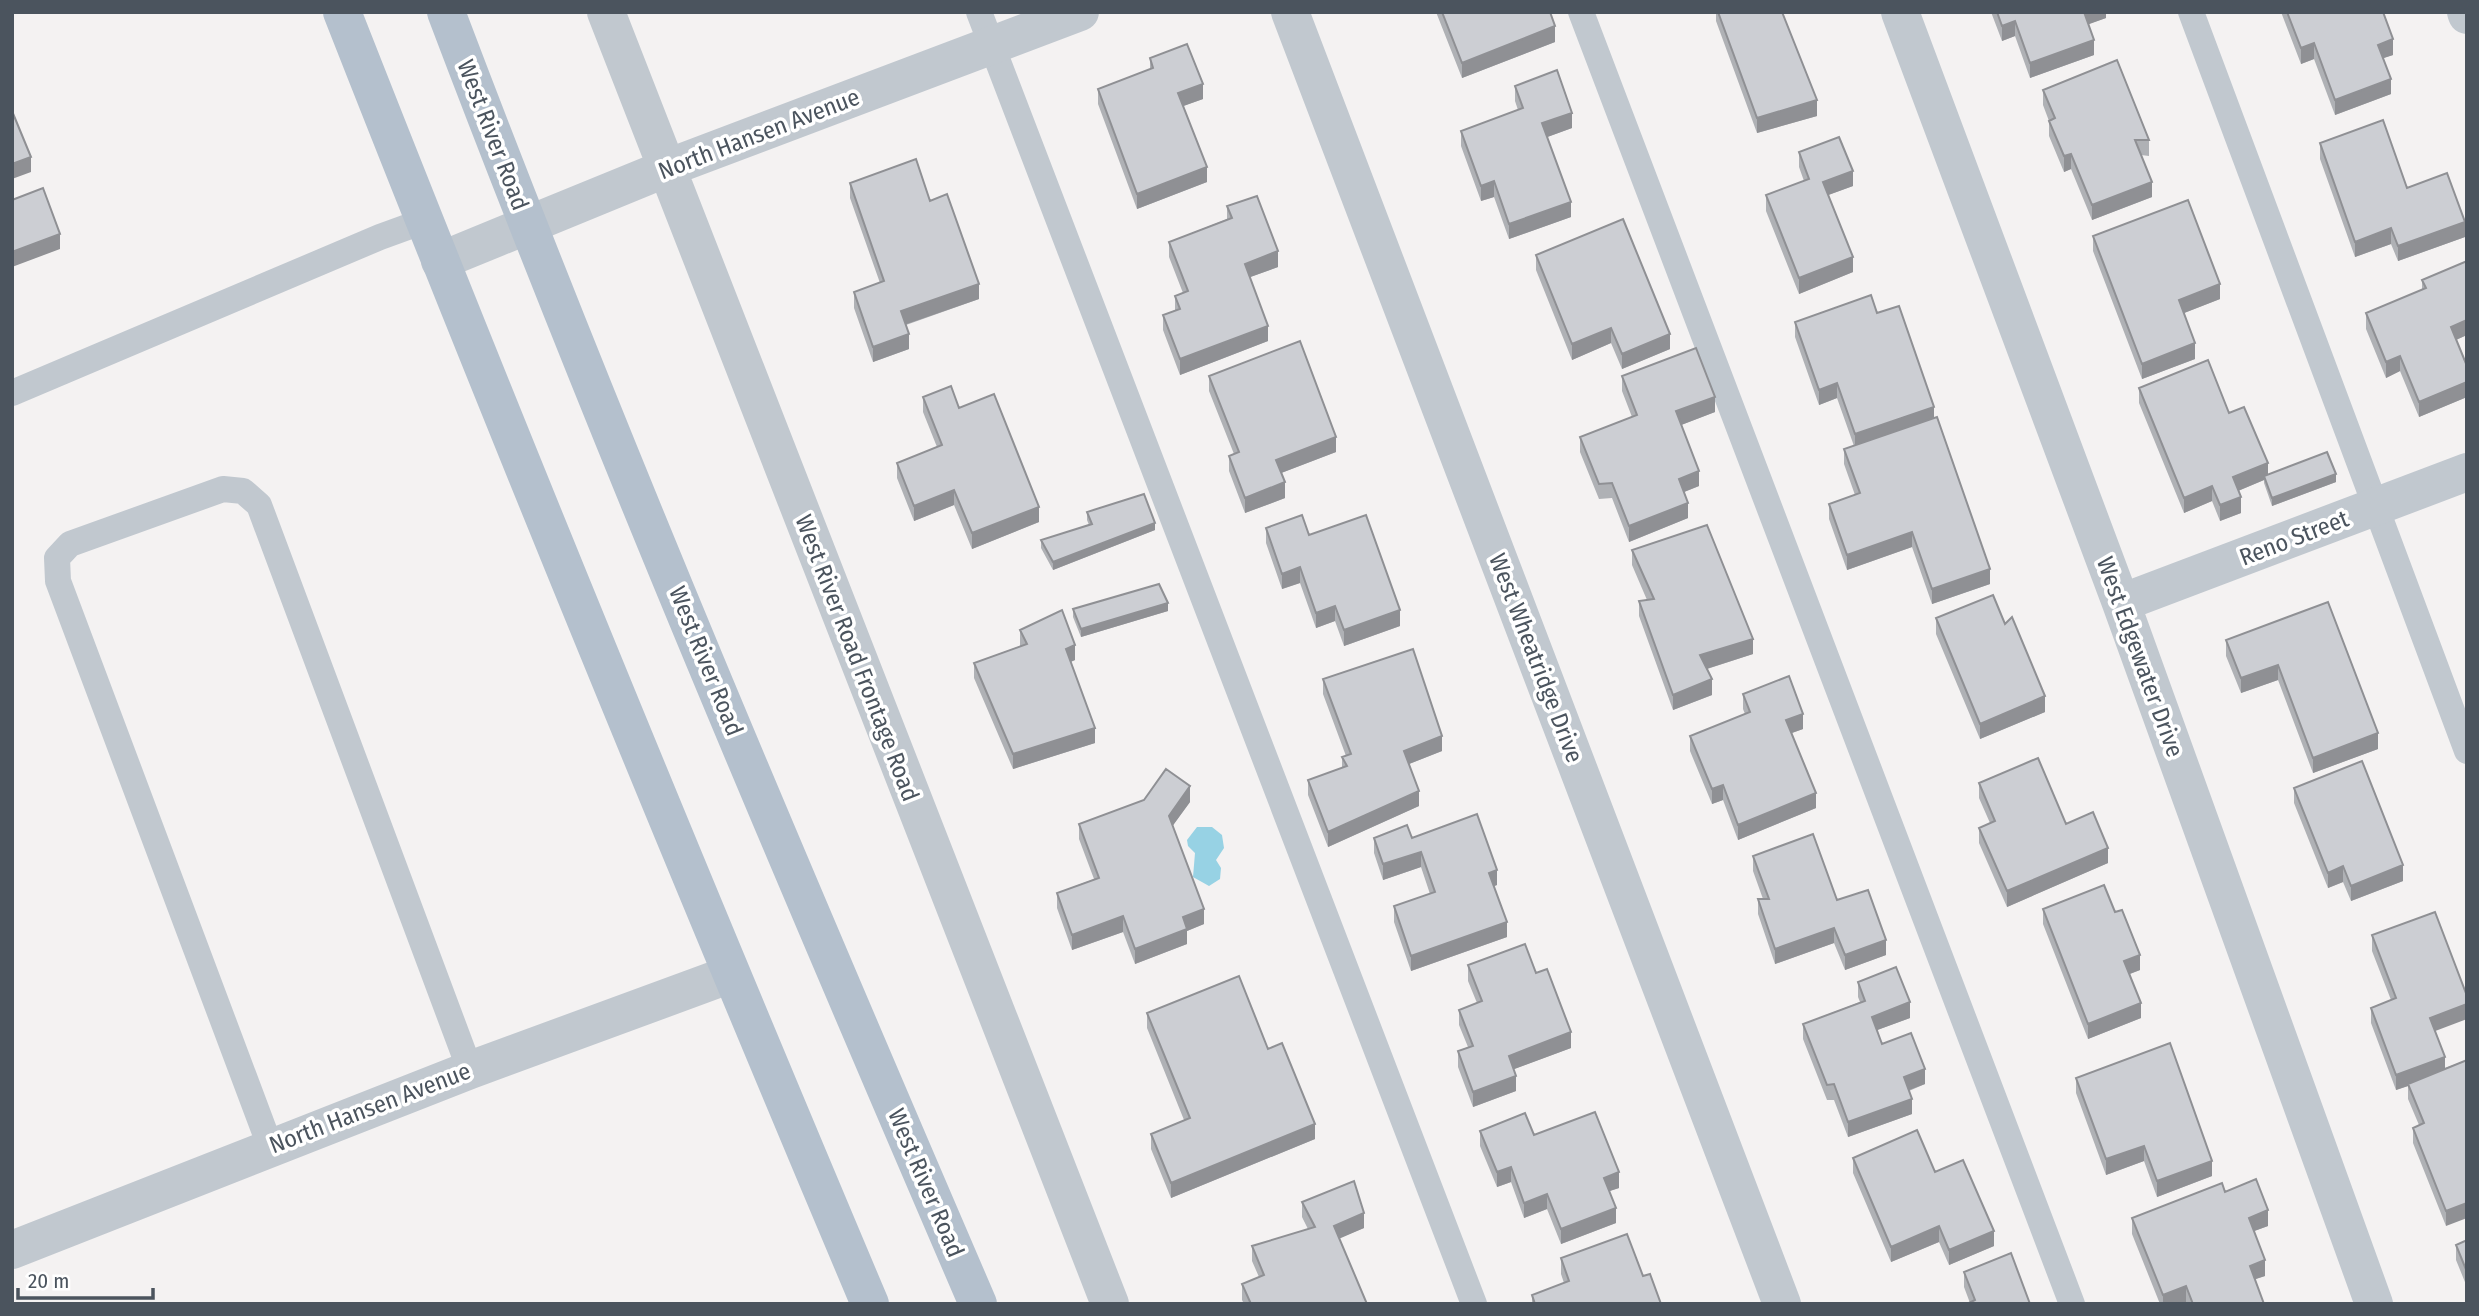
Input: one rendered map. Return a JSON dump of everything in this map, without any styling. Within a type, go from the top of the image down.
[{"type":"main road","points":[[342,12],[440,261],[731,974],[870,1304]]},
{"type":"main road","name":"West River Road","points":[[446,12],[527,225],[814,922],[978,1304]]},
{"type":"street","name":"West River Road Frontage Road","points":[[606,12],[1110,1304]]},
{"type":"street","name":"North Hansen Avenue","points":[[440,261],[667,168],[986,29],[1080,12]]},
{"type":"street","name":"West Wheatridge Drive","points":[[1290,12],[1782,1304]]},
{"type":"street","name":"West Edgewater Drive","points":[[1900,12],[2121,603],[2374,1304]]},
{"type":"street","name":"Reno Street","points":[[2121,603],[2467,472]]},
{"type":"street","name":"North Hansen Avenue","points":[[12,1250],[270,1146],[731,974]]},
{"type":"lane","points":[[1581,12],[2072,1304]]},
{"type":"lane","points":[[2191,12],[2467,751]]},
{"type":"lane","points":[[986,29],[1474,1304]]},
{"type":"lane","points":[[12,393],[424,220]]},
{"type":"lane","points":[[270,1146],[58,581],[57,558],[71,544],[223,489],[243,491],[259,505],[470,1070]]},
{"type":"water","points":[[1197,827],[1212,827],[1222,835],[1224,848],[1216,860],[1221,868],[1220,879],[1209,886],[1193,877],[1195,853],[1188,846],[1187,840]]},
{"type":"building","points":[[1442,12],[1550,12],[1555,26],[1462,63]]},
{"type":"building","points":[[1718,12],[1782,12],[1817,100],[1757,118]]},
{"type":"building","points":[[1997,12],[2084,12],[2094,40],[2030,63],[2015,21],[2002,26]]},
{"type":"building","points":[[2287,12],[2383,12],[2393,39],[2378,45],[2391,79],[2335,100],[2314,43],[2301,48]]},
{"type":"building","points":[[1187,44],[1203,84],[1178,93],[1207,167],[1137,194],[1098,89],[1153,68],[1150,58]]},
{"type":"building","points":[[2117,60],[2149,140],[2135,140],[2152,182],[2092,205],[2071,154],[2064,156],[2049,121],[2055,118],[2043,90]]},
{"type":"building","points":[[1557,70],[1572,113],[1542,123],[1571,202],[1509,224],[1494,181],[1481,186],[1461,131],[1523,108],[1515,86]]},
{"type":"building","points":[[12,111],[31,157],[12,164]]},
{"type":"building","points":[[2383,120],[2407,188],[2447,173],[2465,222],[2398,246],[2391,228],[2355,242],[2320,143]]},
{"type":"building","points":[[1839,137],[1853,171],[1823,182],[1853,257],[1799,278],[1766,195],[1809,179],[1799,152]]},
{"type":"building","points":[[916,159],[930,201],[947,194],[979,284],[901,311],[909,334],[873,347],[854,292],[884,281],[850,183]]},
{"type":"building","points":[[43,188],[60,234],[12,252],[12,200]]},
{"type":"building","points":[[1257,196],[1278,251],[1245,264],[1268,326],[1180,359],[1163,315],[1180,309],[1175,296],[1188,291],[1169,242],[1232,218],[1227,206]]},
{"type":"building","points":[[2188,200],[2220,284],[2179,300],[2195,343],[2142,364],[2093,236]]},
{"type":"building","points":[[1623,219],[1670,334],[1622,354],[1611,328],[1572,344],[1536,255]]},
{"type":"building","points":[[2467,261],[2467,320],[2451,327],[2467,366],[2467,382],[2419,402],[2400,356],[2386,362],[2366,313],[2426,288],[2422,280]]},
{"type":"building","points":[[1871,295],[1877,313],[1899,306],[1934,407],[1855,434],[1837,383],[1819,390],[1795,322]]},
{"type":"building","points":[[1300,341],[1336,437],[1276,460],[1285,482],[1245,498],[1229,456],[1239,452],[1209,376]]},
{"type":"building","points":[[1696,348],[1715,397],[1676,411],[1699,471],[1679,479],[1688,503],[1629,526],[1612,483],[1599,484],[1580,437],[1637,415],[1622,376]]},
{"type":"building","points":[[2208,360],[2229,413],[2244,407],[2268,463],[2233,477],[2241,497],[2220,505],[2212,486],[2184,498],[2139,388]]},
{"type":"building","points":[[951,386],[959,408],[994,394],[1039,507],[972,533],[954,490],[914,506],[897,463],[942,445],[923,397]]},
{"type":"building","points":[[1937,417],[1990,569],[1932,589],[1912,532],[1847,555],[1829,504],[1860,493],[1844,449]]},
{"type":"building","points":[[2327,452],[2336,474],[2272,498],[2264,476]]},
{"type":"building","points":[[1144,494],[1155,523],[1053,562],[1041,540],[1092,524],[1087,512]]},
{"type":"building","points":[[1302,515],[1309,535],[1366,515],[1400,610],[1344,630],[1335,606],[1316,613],[1300,567],[1282,574],[1266,528]]},
{"type":"building","points":[[1707,525],[1753,639],[1700,655],[1712,679],[1673,695],[1639,601],[1654,599],[1632,550]]},
{"type":"building","points":[[1159,584],[1168,603],[1081,629],[1073,609]]},
{"type":"building","points":[[1993,595],[2005,624],[2012,617],[2045,696],[1980,724],[1936,618]]},
{"type":"building","points":[[2328,602],[2378,733],[2313,758],[2278,665],[2241,678],[2226,640]]},
{"type":"building","points":[[1062,610],[1075,645],[1066,649],[1095,728],[1013,754],[974,663],[1027,644],[1020,630]]},
{"type":"building","points":[[1413,649],[1442,736],[1404,751],[1419,791],[1328,832],[1308,780],[1347,766],[1342,757],[1351,754],[1323,679]]},
{"type":"building","points":[[1789,676],[1803,714],[1786,720],[1816,793],[1738,825],[1723,785],[1712,789],[1690,736],[1750,712],[1743,694]]},
{"type":"building","points":[[2038,758],[2066,824],[2093,812],[2108,848],[2007,891],[1979,828],[1995,821],[1979,783]]},
{"type":"building","points":[[2362,761],[2403,865],[2351,886],[2343,866],[2328,873],[2294,788]]},
{"type":"building","points":[[1166,769],[1190,786],[1169,816],[1204,909],[1183,917],[1187,929],[1135,949],[1123,916],[1072,935],[1057,893],[1099,878],[1079,824],[1144,800]]},
{"type":"building","points":[[1477,814],[1497,870],[1489,873],[1507,922],[1411,956],[1394,906],[1435,892],[1421,852],[1383,864],[1374,838],[1407,825],[1412,838]]},
{"type":"building","points":[[1813,834],[1837,900],[1868,890],[1886,940],[1845,955],[1834,928],[1775,949],[1758,899],[1769,899],[1753,856]]},
{"type":"building","points":[[2104,885],[2115,912],[2122,910],[2140,955],[2124,961],[2141,1003],[2088,1024],[2043,909]]},
{"type":"building","points":[[2435,912],[2467,996],[2467,1004],[2430,1018],[2445,1057],[2396,1075],[2371,1008],[2396,998],[2372,935]]},
{"type":"building","points":[[1525,944],[1536,973],[1547,969],[1571,1032],[1509,1056],[1516,1076],[1473,1092],[1458,1051],[1473,1046],[1459,1010],[1482,1001],[1468,965]]},
{"type":"building","points":[[1896,967],[1910,1002],[1872,1017],[1882,1044],[1911,1033],[1925,1069],[1904,1077],[1912,1099],[1848,1122],[1834,1084],[1827,1085],[1803,1024],[1865,1001],[1858,982]]},
{"type":"building","points":[[1239,976],[1268,1049],[1282,1043],[1315,1124],[1171,1183],[1151,1134],[1190,1118],[1147,1013]]},
{"type":"building","points":[[2170,1043],[2212,1161],[2157,1181],[2144,1146],[2106,1159],[2076,1078]]},
{"type":"building","points":[[2467,1060],[2467,1203],[2446,1211],[2413,1128],[2424,1123],[2408,1084]]},
{"type":"building","points":[[1595,1112],[1619,1172],[1604,1178],[1616,1208],[1561,1229],[1547,1194],[1524,1203],[1511,1167],[1497,1172],[1480,1131],[1525,1113],[1534,1135]]},
{"type":"building","points":[[1917,1130],[1935,1172],[1963,1160],[1994,1231],[1949,1250],[1939,1226],[1891,1247],[1853,1158]]},
{"type":"building","points":[[2256,1179],[2268,1210],[2249,1218],[2265,1260],[2250,1266],[2264,1304],[2193,1304],[2186,1286],[2163,1295],[2132,1218],[2222,1183],[2225,1192]]},
{"type":"building","points":[[1354,1181],[1364,1213],[1334,1226],[1367,1304],[1251,1304],[1242,1284],[1264,1275],[1252,1246],[1315,1227],[1302,1202]]},
{"type":"building","points":[[1627,1234],[1643,1276],[1650,1274],[1661,1304],[1535,1304],[1532,1295],[1569,1281],[1561,1258]]},
{"type":"building","points":[[2467,1240],[2467,1272],[2456,1245]]},
{"type":"building","points":[[2011,1253],[2030,1304],[1967,1304],[1975,1300],[1964,1272]]}]
